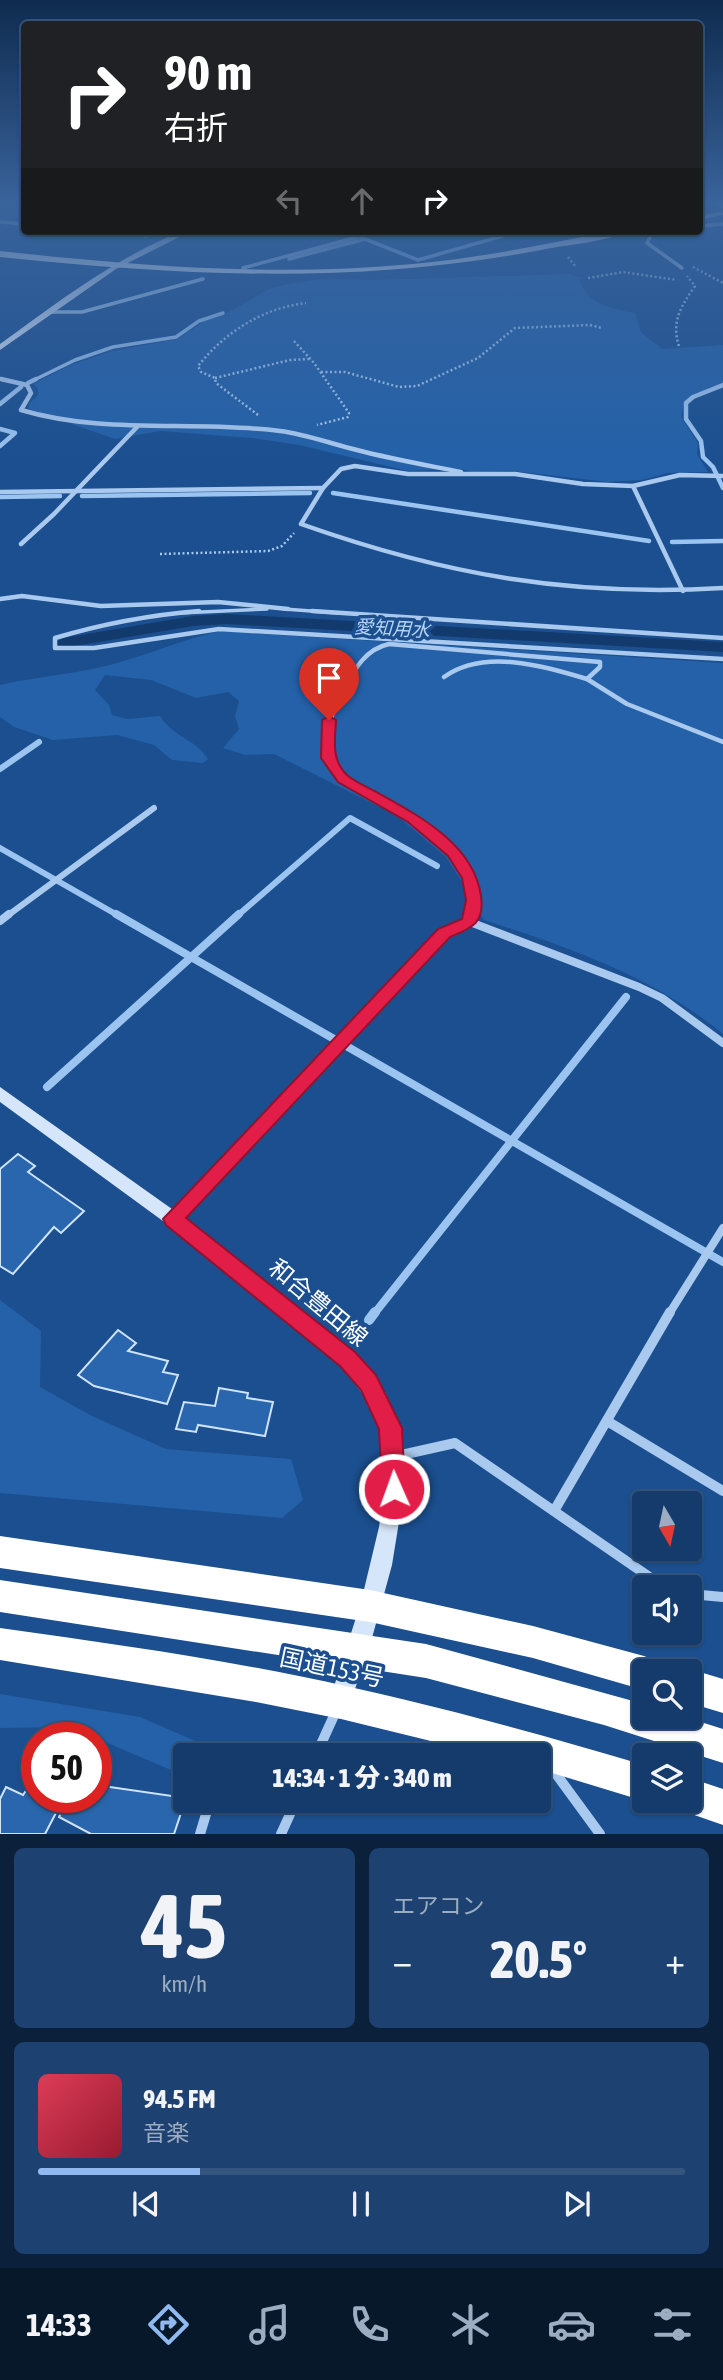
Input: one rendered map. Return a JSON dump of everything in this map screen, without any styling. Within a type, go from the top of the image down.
[{"type":"highway","points":[[0,1552],[370,1606],[533,1642],[632,1671]]},
{"type":"highway","points":[[0,1596],[426,1661],[604,1708],[723,1746]]},
{"type":"highway","name":"国道153号","points":[[0,1644],[173,1670],[340,1702],[507,1743]]},
{"type":"highway","points":[[702,1690],[723,1696]]},
{"type":"highway","name":"国道153号","points":[[551,1755],[632,1779]]},
{"type":"highway","points":[[702,1801],[723,1807]]},
{"type":"street","points":[[0,348],[82,290]]},
{"type":"street","points":[[49,312],[82,312],[164,290]]},
{"type":"street","points":[[0,379],[31,389],[21,410],[51,419],[137,427],[173,425],[275,431],[468,474]]},
{"type":"street","points":[[22,544],[137,427]]},
{"type":"street","points":[[723,476],[680,475],[633,486],[583,484],[515,474],[408,474],[355,466],[341,469],[323,488],[301,524],[376,550],[484,576],[577,589],[649,593],[723,588]]},
{"type":"street","points":[[633,486],[683,592]]},
{"type":"street","points":[[0,492],[323,488]]},
{"type":"street","points":[[0,600],[27,597],[89,606],[178,602],[254,604],[288,609]]},
{"type":"street","points":[[0,921],[153,808]]},
{"type":"street","points":[[173,1219],[444,933],[470,922],[662,998],[723,1043]]},
{"type":"street","name":"和合豊田線","points":[[0,1093],[173,1219],[348,1359],[368,1382],[390,1428],[394,1489],[390,1526],[370,1606],[340,1702]]},
{"type":"street","points":[[554,1511],[696,1268],[723,1228]]},
{"type":"street","points":[[607,1421],[723,1491]]},
{"type":"street","points":[[393,1457],[455,1443],[647,1575]]},
{"type":"street","points":[[702,1595],[723,1597]]},
{"type":"street","points":[[321,1743],[340,1702]]},
{"type":"street","points":[[551,1767],[600,1834]]},
{"type":"street","points":[[201,1834],[207,1813]]},
{"type":"street","points":[[281,1834],[291,1813]]},
{"type":"lane","points":[[723,638],[288,609],[220,608],[166,614],[79,630],[55,638],[55,648],[94,648],[219,629],[723,659]]},
{"type":"lane","points":[[470,922],[474,900],[470,878],[454,853],[413,819],[343,779],[328,758],[329,720],[339,699],[355,667],[377,647],[389,644],[600,662],[600,667],[587,679]]},
{"type":"lane","points":[[444,677],[455,667],[490,663],[549,668],[587,679],[651,715],[723,743]]},
{"type":"path","points":[[678,346],[674,324],[682,304],[692,290]]},
{"type":"path","points":[[306,303],[271,310],[220,344],[198,366],[201,372],[215,378],[290,360],[310,359]]},
{"type":"path","points":[[321,373],[345,372],[398,387],[410,387],[429,382],[478,358],[515,328],[590,324],[602,328]]},
{"type":"path","points":[[290,433],[349,415],[321,373],[294,341]]},
{"type":"path","points":[[215,378],[216,383],[273,426],[275,431]]},
{"type":"path","points":[[160,554],[268,551],[282,546],[301,524]]},
{"type":"shaded area","points":[[268,290],[584,290],[602,304],[635,313],[641,332],[662,349],[723,345],[723,383],[690,397],[684,403],[681,417],[698,443],[697,454],[708,472],[668,473],[642,480],[608,482],[513,471],[408,471],[299,445],[252,438],[160,431],[115,439],[29,409],[29,404],[38,395],[38,388],[33,384],[71,365],[112,351],[178,339],[204,321],[229,312]]},
{"type":"shaded area","points":[[220,631],[723,663],[723,1034],[668,996],[639,980],[547,941],[484,920],[478,912],[466,906],[466,888],[446,857],[396,815],[274,754],[245,755],[223,748],[239,729],[235,716],[239,701],[228,692],[196,698],[151,680],[105,675],[95,690],[109,705],[112,715],[127,719],[160,716],[172,729],[203,752],[208,759],[203,763],[172,760],[154,745],[117,735],[53,740],[14,727],[0,717],[0,685],[101,667]]},
{"type":"shaded area","points":[[0,1300],[41,1331],[40,1387],[92,1416],[166,1449],[291,1459],[303,1500],[282,1518],[0,1493]]},
{"type":"shaded area","points":[[0,1694],[140,1717],[195,1741],[218,1743],[173,1743],[173,1771],[112,1745],[112,1722],[21,1722],[21,1728],[0,1728]]},
{"type":"building","points":[[18,1154],[35,1166],[28,1172],[84,1211],[61,1233],[54,1227],[13,1274],[0,1266],[0,1169]]},
{"type":"building","points":[[118,1330],[136,1343],[128,1351],[168,1361],[163,1372],[178,1375],[167,1404],[94,1386],[78,1375]]},
{"type":"building","points":[[219,1388],[248,1393],[247,1398],[273,1402],[265,1436],[198,1425],[196,1432],[176,1429],[184,1402],[215,1406]]},
{"type":"building","points":[[6,1787],[21,1794],[21,1813],[56,1813],[45,1834],[0,1834],[0,1799]]},
{"type":"building","points":[[112,1787],[173,1796],[173,1813],[181,1813],[174,1834],[91,1834],[59,1817],[61,1813],[112,1813]]},
{"type":"waterway","points":[[32,381],[75,360],[113,347],[176,337],[199,321],[223,313]]},
{"type":"waterway","points":[[32,381],[36,379]]},
{"type":"waterway","points":[[28,383],[32,381]]},
{"type":"waterway","points":[[723,385],[693,397],[686,403],[686,419],[701,441],[703,457],[713,467],[723,488]]},
{"type":"waterway","points":[[0,404],[21,387]]},
{"type":"waterway","points":[[0,429],[15,433],[0,446]]},
{"type":"waterway","points":[[82,496],[310,493]]},
{"type":"waterway","points":[[333,493],[649,541]]},
{"type":"waterway","points":[[0,497],[60,496]]},
{"type":"waterway","points":[[672,542],[723,541]]},
{"type":"waterway","name":"愛知用水","points":[[63,643],[193,621],[227,619],[723,647]]},
{"type":"waterway","points":[[0,769],[39,742]]},
{"type":"waterway","points":[[237,916],[350,818],[437,866]]},
{"type":"waterway","points":[[0,848],[119,916]]},
{"type":"waterway","points":[[116,914],[191,957]]},
{"type":"waterway","points":[[191,957],[239,914]]},
{"type":"waterway","points":[[47,1087],[191,957]]},
{"type":"waterway","points":[[191,957],[512,1141]]},
{"type":"waterway","points":[[512,1141],[626,997]]},
{"type":"waterway","points":[[374,1314],[512,1141]]},
{"type":"waterway","points":[[512,1141],[723,1262]]},
{"type":"waterway","points":[[369,1320],[375,1312]]},
{"type":"route","points":[[329,720],[328,758],[343,779],[413,819],[454,853],[470,878],[474,900],[470,922],[444,933],[173,1219],[348,1359],[368,1382],[390,1428],[394,1489]]}]
